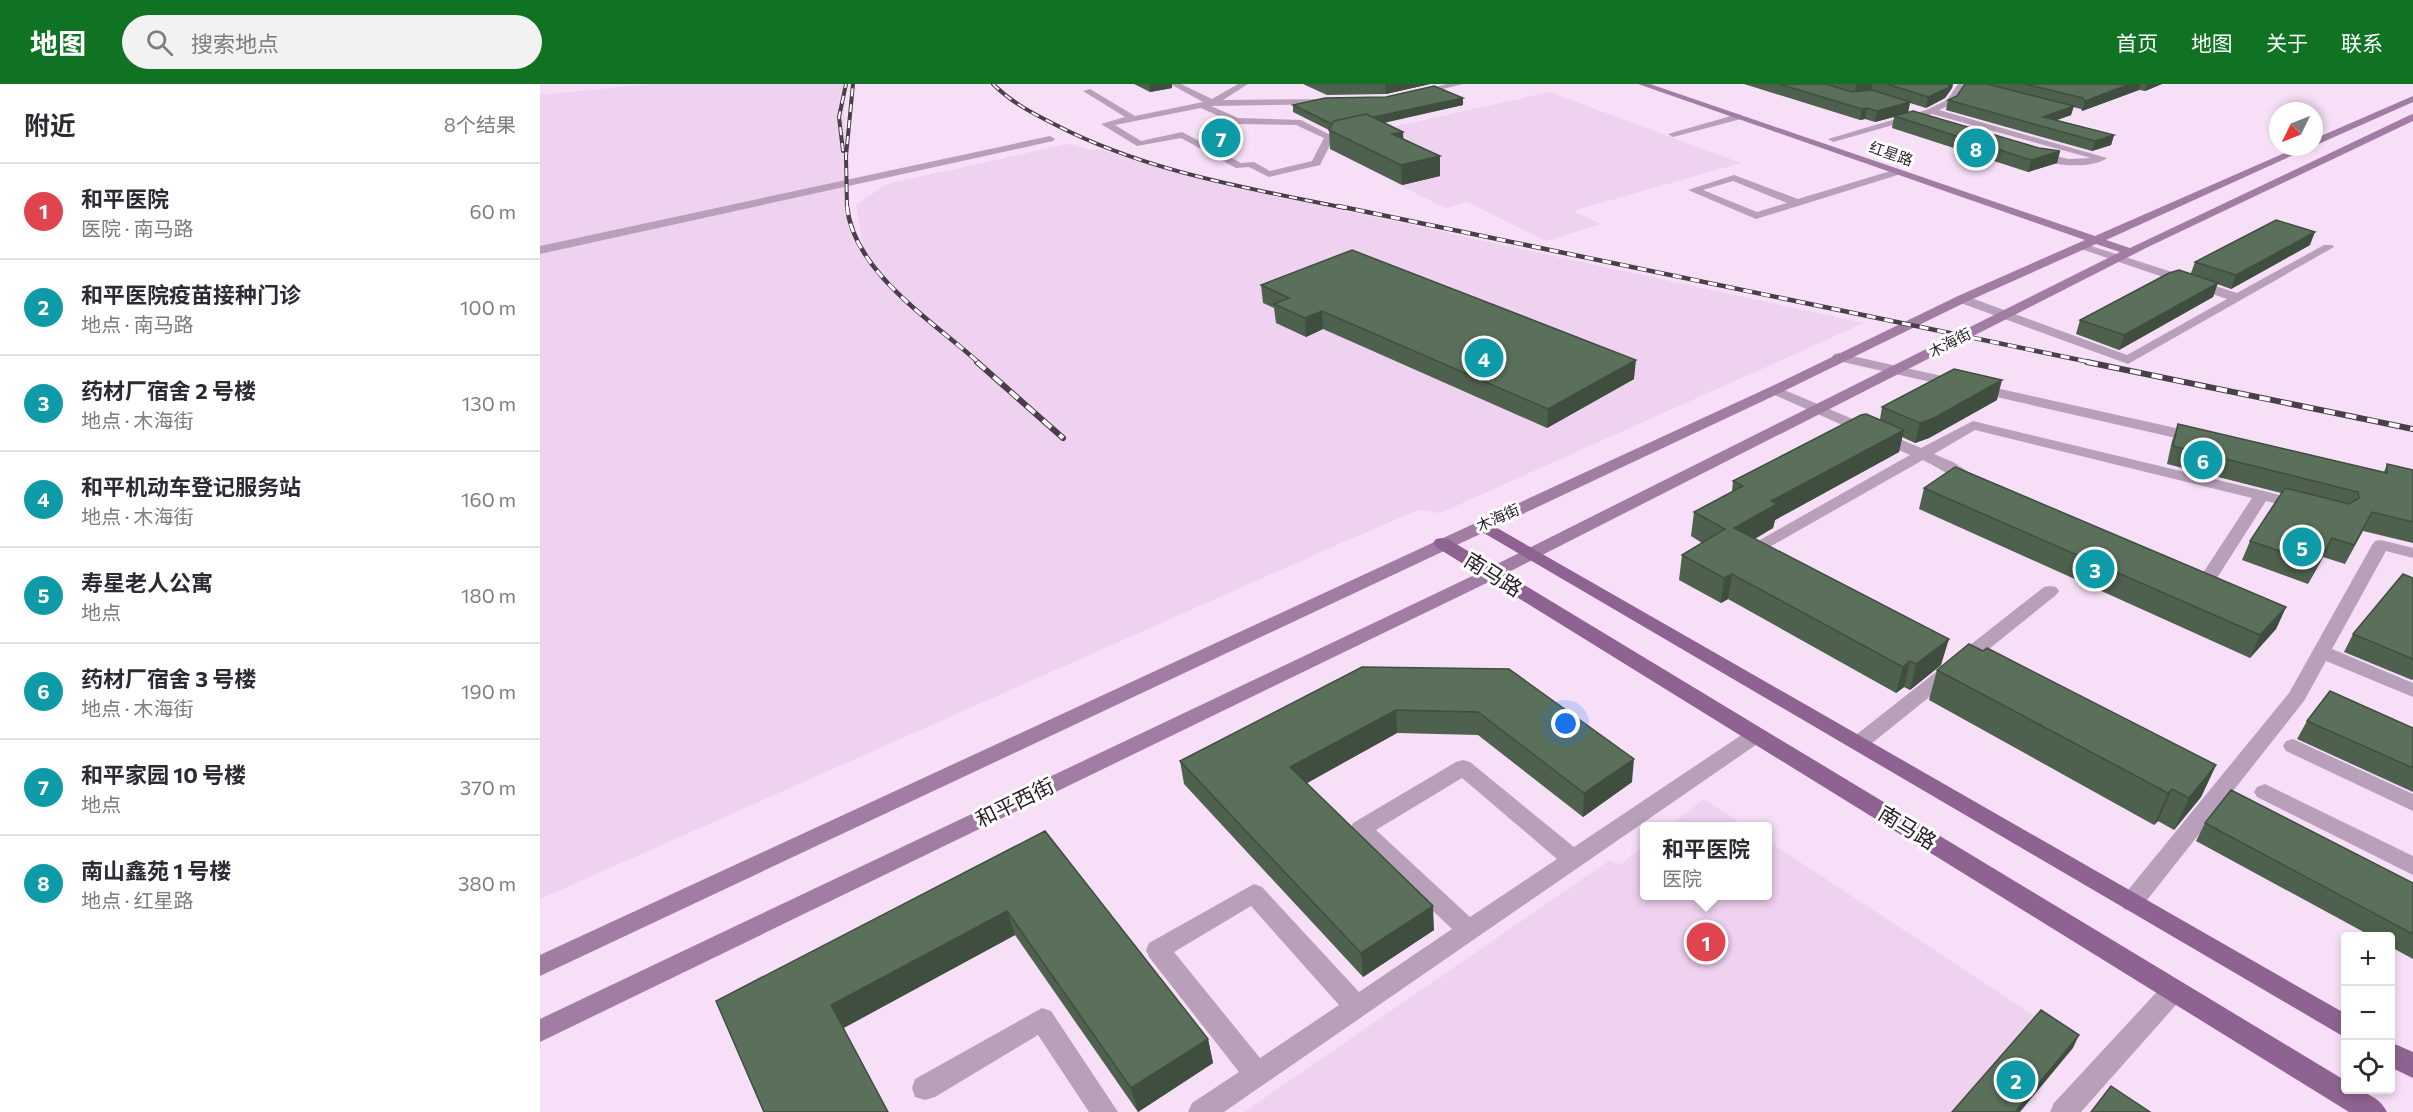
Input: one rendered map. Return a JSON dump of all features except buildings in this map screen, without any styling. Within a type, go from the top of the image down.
[{"type":"main road","name":"红星路","points":[[1642,84],[2096,240],[2124,255]]},
{"type":"main road","name":"红星路","points":[[1671,84],[2144,245]]},
{"type":"main road","points":[[2323,139],[2413,99]]},
{"type":"main road","name":"木海街","points":[[1491,574],[2144,245],[2413,117]]},
{"type":"main road","name":"木海街","points":[[1442,543],[1775,390],[1962,299],[2285,156]]},
{"type":"main road","name":"南马路","points":[[1483,525],[2341,1024]]},
{"type":"main road","points":[[540,966],[1442,543]]},
{"type":"main road","name":"南马路","points":[[1442,543],[2373,1112]]},
{"type":"main road","name":"和平西街","points":[[540,1031],[1491,574]]},
{"type":"main road","points":[[2395,1055],[2413,1066]]},
{"type":"street","points":[[1174,84],[1207,104],[1236,121],[1298,122],[1329,137],[1316,163],[1269,174],[1250,165],[1240,166],[1182,135],[1140,144],[1106,124],[1207,104],[1339,100]]},
{"type":"street","points":[[1207,104],[1242,84]]},
{"type":"street","points":[[1417,84],[1431,90]]},
{"type":"street","points":[[1408,94],[1459,84]]},
{"type":"street","points":[[1833,139],[1929,112],[1950,102],[1962,84]]},
{"type":"street","points":[[1088,91],[1134,119]]},
{"type":"street","points":[[1904,106],[2102,158],[2093,162],[2053,160],[2020,150]]},
{"type":"street","points":[[1673,134],[1738,117]]},
{"type":"street","points":[[1911,117],[1933,124]]},
{"type":"street","points":[[540,250],[1050,139]]},
{"type":"street","points":[[1798,203],[1734,178],[1693,190],[1756,216],[1798,203],[1897,172]]},
{"type":"street","points":[[2082,246],[2124,255],[2238,298]]},
{"type":"street","points":[[1962,299],[2128,360],[2328,247]]},
{"type":"street","points":[[1839,357],[2217,443]]},
{"type":"street","points":[[1775,390],[1947,465],[1983,488]]},
{"type":"street","points":[[1750,553],[1973,425],[2318,509]]},
{"type":"street","points":[[2206,582],[2262,495]]},
{"type":"street","points":[[2132,902],[2297,696],[2380,545],[2413,553]]},
{"type":"street","points":[[1859,743],[2050,591]]},
{"type":"street","points":[[2322,652],[2413,691]]},
{"type":"street","points":[[1202,1112],[1756,735]]},
{"type":"street","points":[[2293,746],[2413,803]]},
{"type":"street","points":[[1469,931],[1360,829],[1463,768],[1574,860]]},
{"type":"street","points":[[2265,792],[2413,866]]},
{"type":"street","points":[[1257,1075],[1158,950],[1254,893],[1357,1007]]},
{"type":"street","points":[[2064,1112],[2174,990]]},
{"type":"street","points":[[925,1088],[1042,1019],[1104,1112]]},
{"type":"shaded area","points":[[650,84],[843,84],[849,208],[864,255],[856,205],[887,184],[1067,144],[1091,150],[1098,149],[1272,195],[1864,323],[1440,513],[1418,510],[1339,544],[540,899],[540,95]]},
{"type":"shaded area","points":[[1549,92],[1741,163],[1573,211],[1601,224],[1546,241],[1467,202],[1445,208],[1329,149],[1335,140]]},
{"type":"shaded area","points":[[1704,799],[1739,822],[1674,822]]},
{"type":"shaded area","points":[[1772,844],[2039,1019],[1958,1112],[1244,1112],[1610,860],[1620,865],[1640,849],[1640,900],[1772,900]]},
{"type":"railway","points":[[843,151],[839,117],[846,84]]},
{"type":"railway","points":[[847,208],[846,156],[853,84]]},
{"type":"railway","points":[[993,84],[1014,102],[1038,116],[1124,154],[1196,176],[1345,208]]},
{"type":"railway","points":[[847,206],[853,230],[864,253],[880,274],[919,313],[979,363]]},
{"type":"railway","points":[[1338,206],[2094,363]]},
{"type":"railway","points":[[977,362],[1063,438]]},
{"type":"railway","points":[[2087,362],[2413,429]]},
{"type":"place","name":"和平家园 10 号楼","points":[[1221,138]]},
{"type":"place","name":"南山鑫苑 1 号楼","points":[[1976,148]]},
{"type":"place","name":"和平机动车登记服务站","points":[[1484,358]]},
{"type":"place","name":"药材厂宿舍 3 号楼","points":[[2203,460]]},
{"type":"place","name":"寿星老人公寓","points":[[2302,547]]},
{"type":"place","name":"药材厂宿舍 2 号楼","points":[[2095,569]]},
{"type":"place","name":"和平医院","points":[[1706,942]]},
{"type":"place","name":"和平医院疫苗接种门诊","points":[[2016,1080]]}]
